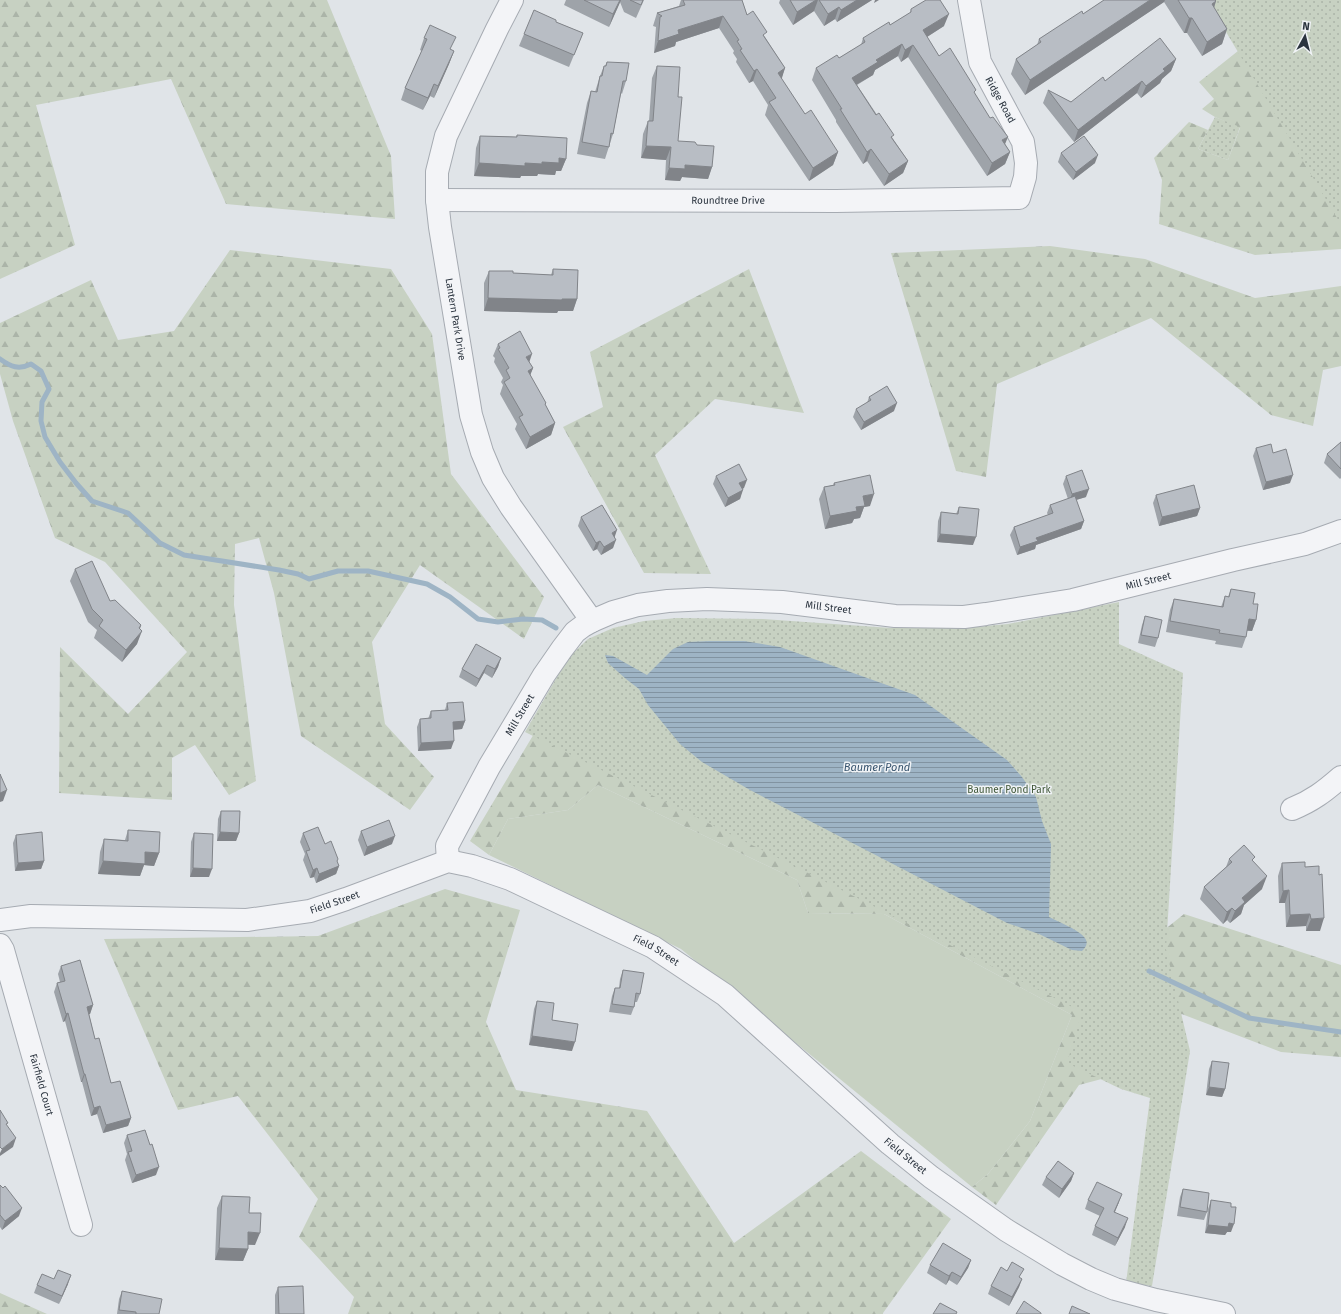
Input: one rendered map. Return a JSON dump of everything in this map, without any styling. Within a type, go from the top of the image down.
[{"type":"street","name":"Lantern Park Drive","points":[[512,0],[446,136],[437,172],[437,200],[440,227],[471,415],[482,452],[492,478],[592,621]]},
{"type":"street","name":"Ridge Road","points":[[969,0],[980,62],[1023,142],[1026,163],[1025,177],[1019,198]]},
{"type":"street","name":"Roundtree Drive","points":[[437,200],[836,201],[1019,198]]},
{"type":"street","name":"Mill Street","points":[[448,860],[447,846],[489,766],[544,675],[575,632],[592,621],[613,612],[638,605],[668,601],[707,599],[782,602],[895,616],[964,616],[986,614],[1073,600],[1233,560],[1305,544],[1341,531]]},
{"type":"street","points":[[1292,809],[1321,795],[1341,777]]},
{"type":"street","name":"Field Street","points":[[0,920],[31,916],[247,920],[310,911],[346,899],[448,860],[472,866],[510,879],[653,947],[725,996],[890,1144],[931,1177],[1006,1230],[1062,1264],[1115,1289],[1156,1300],[1224,1314]]},
{"type":"street","name":"Fairfield Court","points":[[0,945],[3,950],[81,1225]]},
{"type":"green space","points":[[0,0],[327,0],[391,156],[395,219],[226,204],[171,79],[36,105],[75,245],[0,279]]},
{"type":"green space","points":[[1207,0],[1341,0],[1341,224],[1340,223]]},
{"type":"green space","points":[[1341,0],[1341,249],[1255,255],[1159,224],[1162,180],[1154,158],[1189,122],[1208,130],[1198,149],[1228,160],[1240,128],[1215,117],[1202,109],[1214,99],[1199,82],[1243,47]]},
{"type":"green space","points":[[1215,117],[1240,127],[1228,160],[1198,149]]},
{"type":"green space","points":[[1050,246],[1145,259],[1255,298],[1341,286],[1341,366],[1323,370],[1313,426],[1271,415],[1151,318],[997,384],[986,477],[956,471],[891,253]]},
{"type":"green space","points":[[230,250],[391,269],[432,334],[451,474],[544,597],[524,639],[420,565],[372,642],[385,724],[434,777],[410,810],[301,736],[274,593],[259,538],[235,544],[234,605],[256,781],[229,795],[195,745],[172,758],[172,800],[59,793],[60,647],[128,714],[187,652],[105,562],[55,538],[13,421],[0,374],[0,323],[91,280],[118,340],[174,331]]},
{"type":"green space","points":[[749,269],[804,413],[715,399],[655,455],[711,574],[644,573],[563,427],[603,407],[590,352]]},
{"type":"green space","name":"Baumer Pond Park","points":[[1119,602],[1119,644],[1183,673],[1166,949],[1190,1051],[1152,1286],[1126,1283],[1150,1098],[1121,1089],[1067,1063],[1082,1012],[525,732],[568,658],[588,639],[613,628],[644,621],[677,618],[763,619],[891,628],[975,627],[1008,624]]},
{"type":"green space","points":[[575,665],[1092,988],[1184,914],[1341,965],[1341,1057],[1281,1052],[1166,1008],[1143,1068],[1079,1085],[996,1205],[972,1187],[988,1174],[1030,1121],[1072,1015],[884,914],[808,913],[797,880],[598,785],[568,810],[508,819],[489,855],[470,841]]},
{"type":"green space","points":[[598,785],[797,880],[808,913],[884,914],[1072,1015],[1030,1121],[988,1174],[972,1187],[681,949],[489,855],[508,819],[568,810]]},
{"type":"green space","points":[[445,889],[520,910],[486,1022],[516,1090],[647,1111],[734,1243],[861,1151],[951,1219],[883,1314],[348,1314],[354,1297],[299,1237],[318,1199],[238,1096],[178,1110],[104,939],[318,936]]},
{"type":"green space","points":[[0,1293],[47,1314],[0,1314]]},
{"type":"water","name":"Baumer Pond","points":[[744,641],[780,647],[915,695],[1007,760],[1022,777],[1036,797],[1042,821],[1051,844],[1049,917],[1076,930],[1084,937],[1087,943],[1084,949],[1082,951],[1072,950],[1039,934],[1007,923],[750,790],[702,762],[680,744],[648,705],[639,689],[608,663],[605,655],[613,656],[647,675],[673,649],[688,642]]},
{"type":"building","points":[[584,0],[620,0],[613,14]]},
{"type":"building","points":[[630,0],[643,0],[641,5]]},
{"type":"building","points":[[683,0],[742,0],[747,15],[753,11],[767,32],[763,35],[785,68],[778,73],[805,114],[811,110],[838,152],[813,168],[769,102],[776,98],[757,69],[754,71],[740,50],[742,49],[737,41],[739,40],[723,16],[678,30],[679,34],[658,41],[660,17],[662,16],[657,13],[685,5]]},
{"type":"building","points":[[790,0],[816,0],[797,12]]},
{"type":"building","points":[[819,0],[857,0],[841,10],[839,7],[828,14]]},
{"type":"building","points":[[926,0],[940,0],[949,14],[923,30],[939,56],[950,48],[976,90],[974,92],[990,118],[993,117],[1008,137],[1002,140],[1010,152],[992,163],[913,45],[905,50],[902,44],[876,60],[878,62],[852,78],[876,115],[879,113],[894,135],[891,137],[908,161],[889,174],[871,149],[867,152],[816,68],[837,55],[839,58],[865,42],[863,38],[889,22],[890,25],[911,12],[911,9]]},
{"type":"building","points":[[1104,0],[1150,0],[1030,80],[1016,59],[1041,42],[1039,39],[1082,11],[1083,14]]},
{"type":"building","points":[[1178,0],[1215,0],[1216,1],[1212,4],[1227,29],[1207,42],[1192,18],[1189,18]]},
{"type":"building","points":[[534,10],[556,20],[556,22],[583,33],[574,55],[524,34]]},
{"type":"building","points":[[430,25],[456,37],[450,49],[454,51],[438,86],[434,84],[428,98],[405,88],[427,39],[424,38]]},
{"type":"building","points":[[1160,38],[1176,59],[1163,69],[1165,71],[1146,86],[1142,81],[1078,130],[1048,90],[1071,102],[1103,77],[1105,81]]},
{"type":"building","points":[[607,62],[629,63],[626,81],[623,81],[613,134],[611,133],[609,147],[582,142],[591,91],[597,92],[600,76],[602,76],[604,66],[606,66]]},
{"type":"building","points":[[657,66],[680,67],[678,97],[682,97],[678,141],[695,142],[697,145],[714,146],[712,167],[685,165],[685,169],[669,168],[671,147],[646,146],[648,121],[653,121]]},
{"type":"building","points":[[517,135],[567,138],[566,159],[559,158],[559,163],[525,163],[525,166],[479,163],[480,136],[517,137]]},
{"type":"building","points":[[1084,136],[1098,155],[1076,172],[1061,153]]},
{"type":"building","points":[[553,269],[578,270],[577,299],[488,298],[489,271],[513,271],[513,273],[553,275]]},
{"type":"building","points":[[520,331],[532,354],[526,357],[533,368],[528,371],[546,403],[545,404],[555,423],[530,437],[519,417],[523,415],[504,382],[510,378],[506,370],[509,368],[498,349],[500,348],[498,344]]},
{"type":"building","points":[[887,386],[897,403],[864,422],[856,409],[871,400],[869,397]]},
{"type":"building","points":[[1341,442],[1341,469],[1327,454]]},
{"type":"building","points":[[1271,444],[1273,453],[1286,449],[1293,475],[1266,482],[1256,448]]},
{"type":"building","points":[[739,464],[747,480],[739,483],[743,490],[728,498],[716,476]]},
{"type":"building","points":[[1082,470],[1089,489],[1072,494],[1066,476]]},
{"type":"building","points":[[870,475],[874,494],[863,496],[865,506],[856,507],[857,511],[830,516],[824,487],[835,485],[834,483]]},
{"type":"building","points":[[1194,485],[1200,508],[1162,517],[1156,495]]},
{"type":"building","points":[[1075,496],[1084,521],[1036,538],[1038,541],[1020,547],[1014,527],[1053,513],[1050,505]]},
{"type":"building","points":[[602,505],[617,530],[612,533],[616,540],[604,547],[600,541],[596,543],[581,517]]},
{"type":"building","points":[[959,507],[979,509],[976,537],[940,534],[941,512],[958,514]]},
{"type":"building","points":[[92,561],[110,601],[115,600],[141,625],[139,628],[142,631],[126,650],[99,626],[103,620],[92,609],[75,569]]},
{"type":"building","points":[[1231,589],[1255,593],[1253,604],[1258,604],[1256,620],[1249,619],[1246,637],[1219,633],[1220,630],[1170,621],[1174,599],[1223,607],[1225,596],[1229,597]]},
{"type":"building","points":[[1145,616],[1162,620],[1158,638],[1141,635]]},
{"type":"building","points":[[476,644],[501,658],[495,669],[487,665],[479,679],[462,669]]},
{"type":"building","points":[[463,702],[465,721],[453,722],[454,741],[421,743],[420,719],[431,718],[431,711],[448,710],[447,703]]},
{"type":"building","points":[[0,774],[7,790],[0,793]]},
{"type":"building","points":[[221,811],[240,811],[239,833],[220,832]]},
{"type":"building","points":[[389,820],[395,836],[367,847],[361,831]]},
{"type":"building","points":[[318,827],[325,844],[331,841],[339,866],[319,874],[317,868],[313,870],[306,851],[310,850],[303,833]]},
{"type":"building","points":[[128,830],[160,832],[159,853],[145,852],[145,864],[103,861],[104,839],[128,841]]},
{"type":"building","points":[[42,832],[44,861],[18,863],[16,835]]},
{"type":"building","points":[[194,833],[213,834],[212,869],[193,868]]},
{"type":"building","points":[[1244,845],[1255,857],[1252,860],[1267,876],[1242,898],[1245,902],[1235,911],[1232,908],[1227,912],[1204,887],[1232,862],[1229,859]]},
{"type":"building","points":[[1305,862],[1305,867],[1319,866],[1319,875],[1322,874],[1324,918],[1311,919],[1310,914],[1290,915],[1289,890],[1283,891],[1282,863]]},
{"type":"building","points":[[80,960],[93,1005],[87,1007],[95,1039],[99,1038],[111,1083],[120,1081],[131,1118],[106,1125],[100,1106],[94,1108],[68,1013],[66,1014],[57,983],[65,981],[61,966]]},
{"type":"building","points":[[623,970],[644,973],[640,994],[636,993],[634,1007],[612,1004],[615,988],[620,988]]},
{"type":"building","points":[[537,1001],[554,1003],[552,1020],[578,1024],[575,1042],[532,1036]]},
{"type":"building","points":[[1212,1061],[1229,1063],[1225,1089],[1209,1087]]},
{"type":"building","points":[[0,1110],[8,1123],[6,1124],[16,1138],[2,1149],[0,1147]]},
{"type":"building","points":[[145,1130],[150,1145],[152,1144],[159,1167],[136,1175],[128,1152],[132,1151],[127,1135]]},
{"type":"building","points":[[1058,1161],[1074,1173],[1062,1189],[1046,1177]]},
{"type":"building","points":[[1097,1182],[1122,1194],[1114,1212],[1128,1218],[1118,1238],[1095,1226],[1104,1208],[1088,1200]]},
{"type":"building","points":[[0,1185],[3,1188],[5,1186],[22,1208],[5,1221],[0,1215]]},
{"type":"building","points":[[1183,1189],[1209,1193],[1207,1212],[1180,1207]]},
{"type":"building","points":[[222,1196],[250,1197],[249,1213],[261,1213],[260,1233],[248,1232],[248,1249],[219,1248]]},
{"type":"building","points":[[1211,1200],[1231,1203],[1231,1207],[1236,1207],[1234,1224],[1229,1223],[1228,1227],[1208,1225]]},
{"type":"building","points":[[943,1243],[971,1260],[961,1277],[952,1272],[949,1276],[930,1265]]},
{"type":"building","points":[[1012,1262],[1024,1269],[1019,1277],[1022,1279],[1012,1297],[991,1286],[1001,1267],[1007,1271]]},
{"type":"building","points":[[58,1270],[71,1275],[62,1296],[37,1285],[42,1274],[54,1279]]},
{"type":"building","points":[[303,1286],[304,1314],[279,1314],[278,1287]]},
{"type":"building","points":[[122,1291],[162,1299],[159,1314],[136,1314],[136,1312],[119,1310]]},
{"type":"building","points":[[1024,1301],[1041,1313],[1041,1314],[1016,1314]]},
{"type":"building","points":[[940,1303],[957,1312],[956,1314],[933,1314]]},
{"type":"building","points":[[1072,1306],[1090,1314],[1069,1314]]},
{"type":"waterway","points":[[0,359],[15,367],[23,367],[31,364],[41,371],[49,389],[42,402],[41,421],[45,437],[60,462],[92,501],[128,513],[160,543],[184,555],[279,570],[298,574],[309,579],[338,571],[368,571],[427,584],[450,597],[478,619],[498,622],[523,619],[542,620],[556,628]]},
{"type":"waterway","points":[[1149,971],[1249,1018],[1341,1032]]}]
